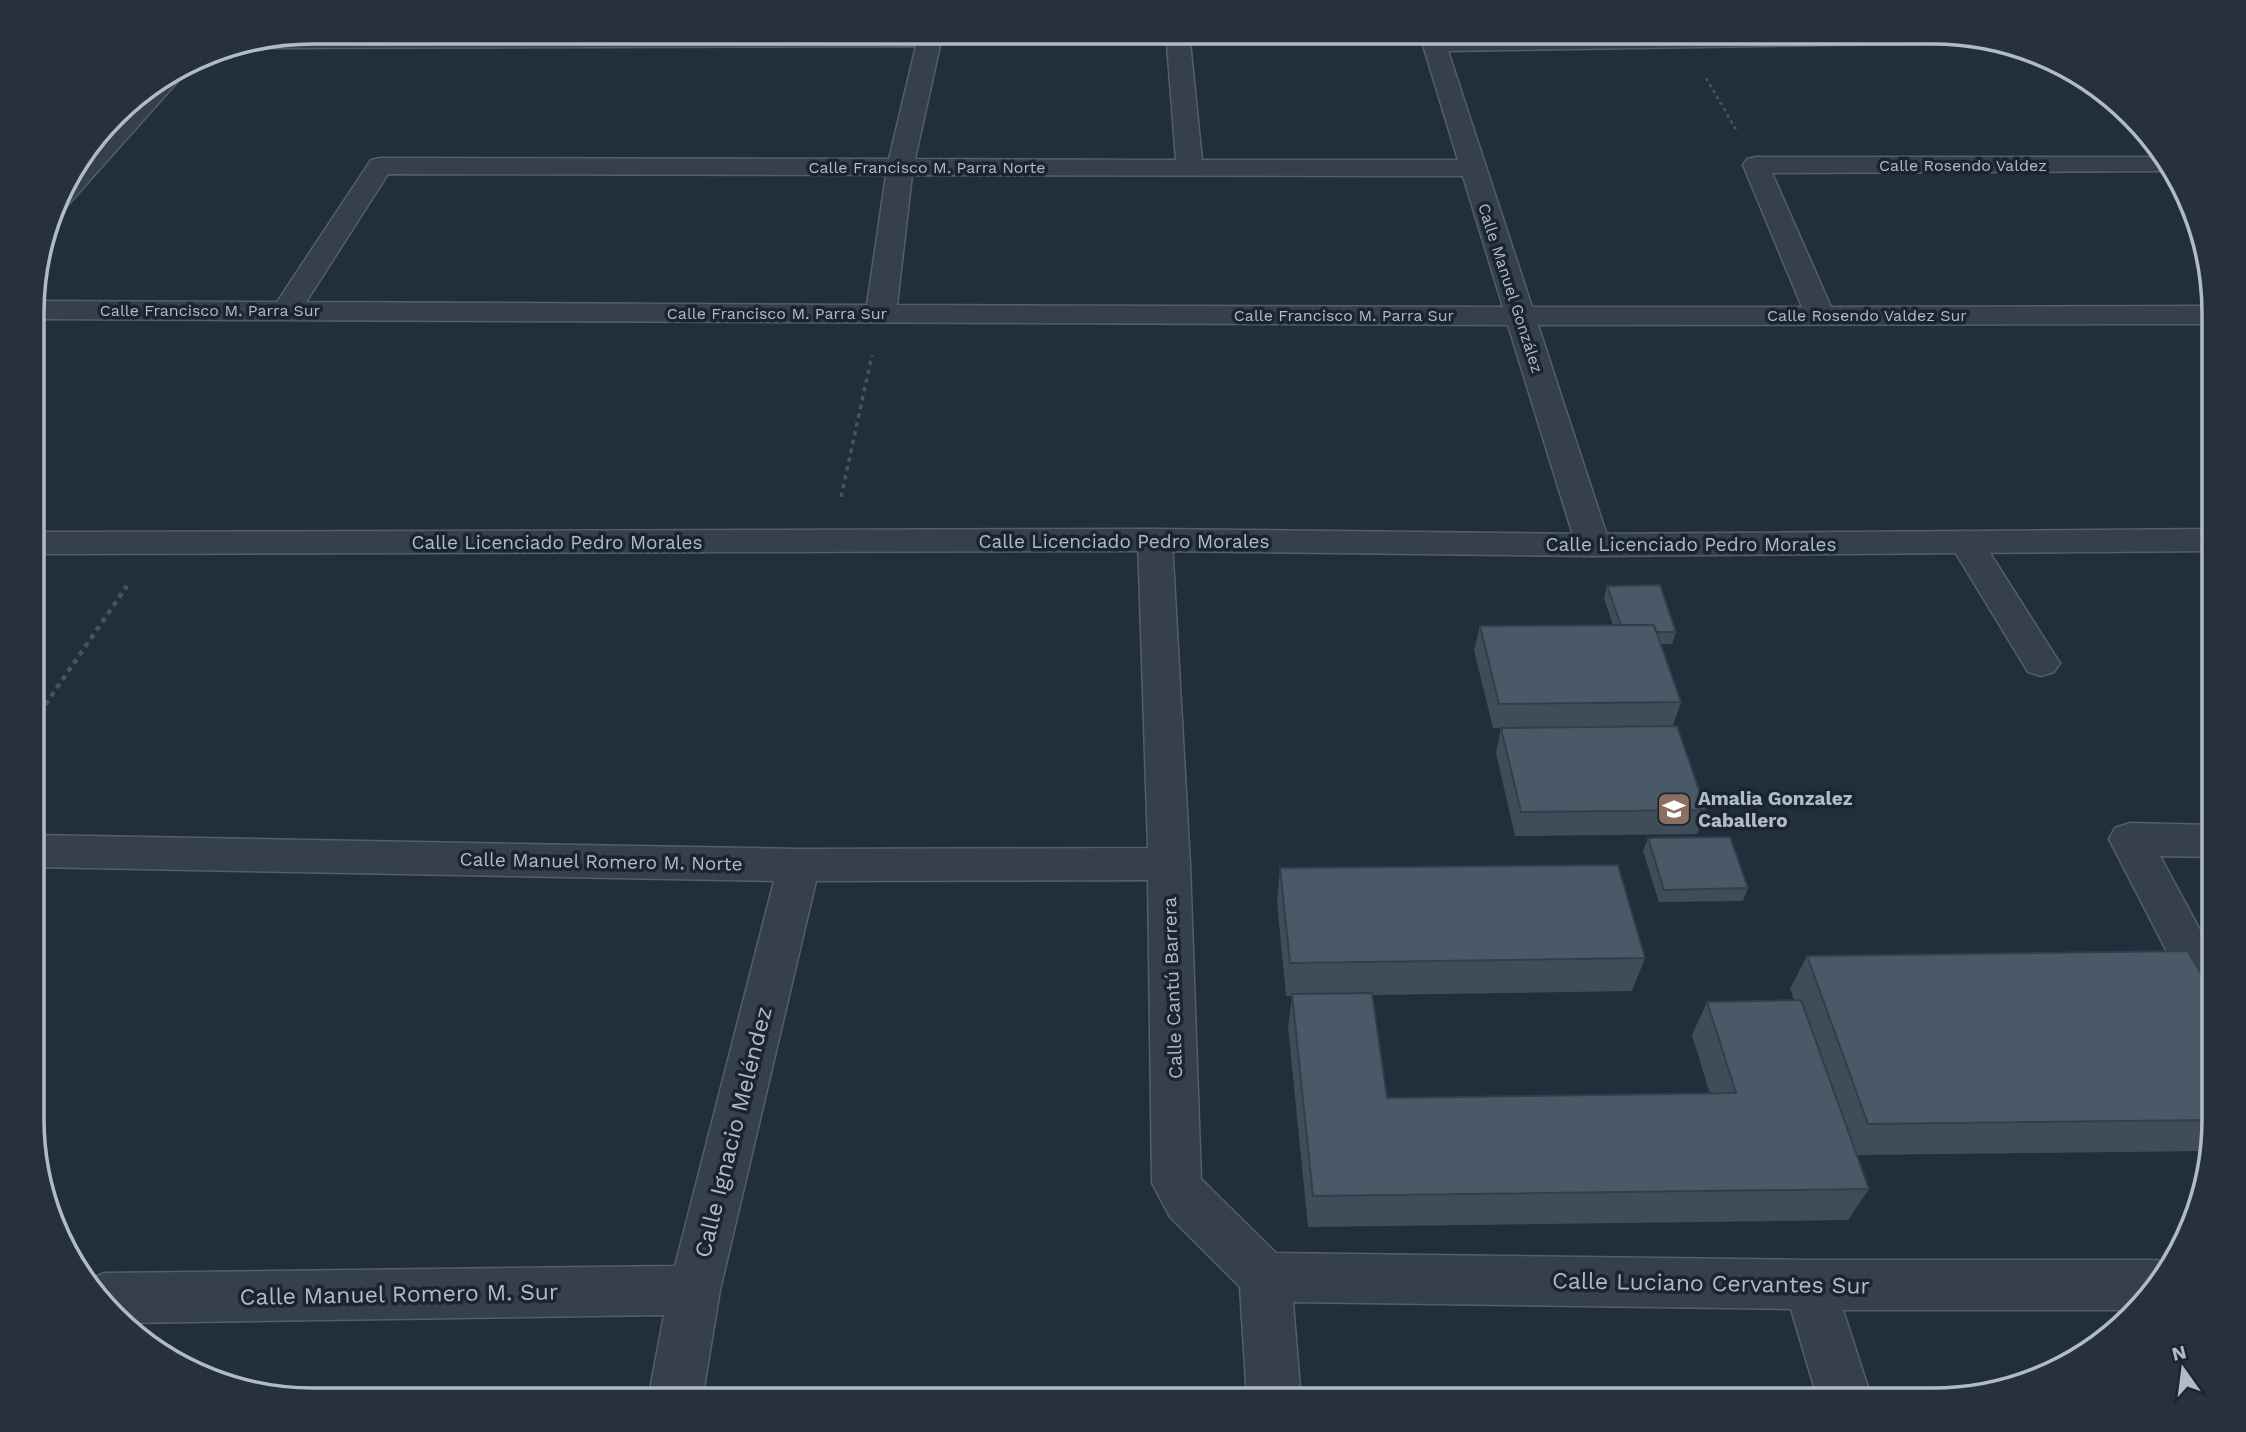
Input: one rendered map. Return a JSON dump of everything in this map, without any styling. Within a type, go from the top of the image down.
[{"type":"street","points":[[881,313],[900,167],[928,44]]},
{"type":"street","points":[[1178,44],[1190,167]]},
{"type":"street","name":"Calle Manuel González","points":[[1434,44],[1593,545]]},
{"type":"street","points":[[84,171],[150,98]]},
{"type":"street","name":"Calle Rosendo Valdez","points":[[1756,165],[2158,164]]},
{"type":"street","points":[[1756,165],[1820,315]]},
{"type":"street","name":"Calle Francisco M. Parra Norte","points":[[286,311],[380,166],[1473,167]]},
{"type":"street","name":"Calle Francisco M. Parra Sur","points":[[44,310],[1520,316]]},
{"type":"street","name":"Calle Rosendo Valdez Sur","points":[[1520,316],[2202,315]]},
{"type":"street","name":"Calle Licenciado Pedro Morales","points":[[44,542],[1155,540],[1593,545],[2202,540]]},
{"type":"street","name":"Calle Cantú Barrera","points":[[1155,540],[1169,864],[1177,1183],[1187,1201],[1265,1278]]},
{"type":"street","points":[[1966,542],[2041,663]]},
{"type":"street","points":[[2202,841],[2130,839],[2202,976]]},
{"type":"street","name":"Calle Manuel Romero M. Norte","points":[[44,851],[799,865],[1169,864]]},
{"type":"street","name":"Calle Ignacio Meléndez","points":[[677,1388],[694,1290],[799,865]]},
{"type":"street","points":[[1265,1278],[1273,1388]]},
{"type":"street","name":"Calle Luciano Cervantes Sur","points":[[1265,1278],[1810,1285],[2145,1285]]},
{"type":"street","points":[[1810,1285],[1841,1388]]},
{"type":"street","name":"Calle Manuel Romero M. Sur","points":[[111,1298],[694,1290]]},
{"type":"path","points":[[1687,44],[1756,165]]},
{"type":"path","points":[[831,541],[881,313]]},
{"type":"path","points":[[44,706],[157,542]]},
{"type":"building","points":[[1660,585],[1676,632],[1656,632],[1654,625],[1621,625],[1607,586]]},
{"type":"building","points":[[1654,625],[1681,702],[1499,704],[1480,626]]},
{"type":"building","points":[[1677,726],[1706,810],[1521,812],[1501,728]]},
{"type":"building","points":[[1730,837],[1748,888],[1664,890],[1648,838]]},
{"type":"building","points":[[1618,865],[1645,958],[1290,963],[1280,868]]},
{"type":"building","points":[[2188,951],[2202,975],[2202,1120],[1868,1124],[1807,956]]},
{"type":"building","points":[[1372,993],[1387,1098],[1736,1093],[1707,1002],[1801,1000],[1869,1189],[1313,1196],[1292,994]]},
{"type":"place","name":"Amalia Gonzalez Caballero","points":[[1674,809]]}]
